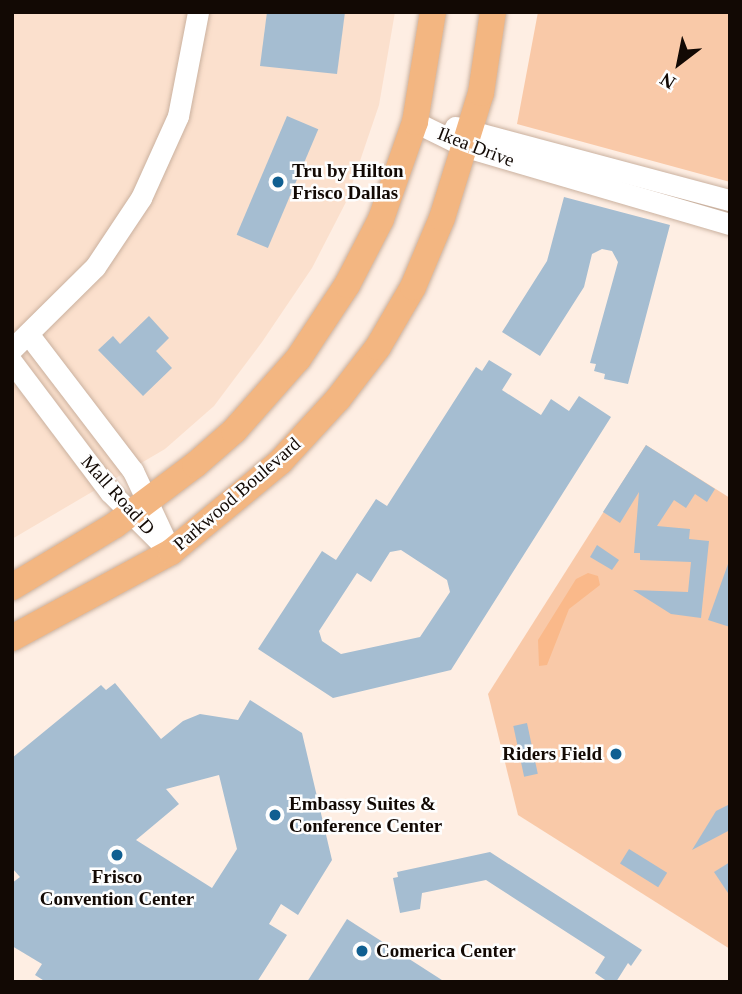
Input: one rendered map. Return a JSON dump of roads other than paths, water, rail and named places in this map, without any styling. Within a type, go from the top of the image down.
[{"type":"main road","points":[[12,587],[138,508],[234,431],[298,359],[347,285],[381,219],[415,122],[433,12]]},
{"type":"main road","name":"Parkwood Boulevard","points":[[12,638],[171,552],[280,462],[338,399],[377,347],[413,287],[468,138],[481,93],[493,12]]},
{"type":"street","points":[[12,349],[95,267],[141,198],[178,116],[198,12]]},
{"type":"street","name":"Ikea Drive","points":[[415,122],[730,224]]},
{"type":"street","name":"Ikea Drive","points":[[468,138],[730,200]]},
{"type":"street","points":[[696,214],[702,192]]},
{"type":"street","name":"Mall Road D","points":[[29,335],[133,471],[138,508]]},
{"type":"street","name":"Mall Road D","points":[[12,362],[68,437],[138,508],[171,552]]},
{"type":"place","name":"Tru by Hilton Frisco Dallas","points":[[278,182]]},
{"type":"place","name":"Riders Field","points":[[616,754]]},
{"type":"place","name":"Embassy Suites & Conference Center","points":[[275,815]]},
{"type":"place","name":"Frisco Convention Center","points":[[117,855]]},
{"type":"place","name":"Comerica Center","points":[[362,951]]}]
